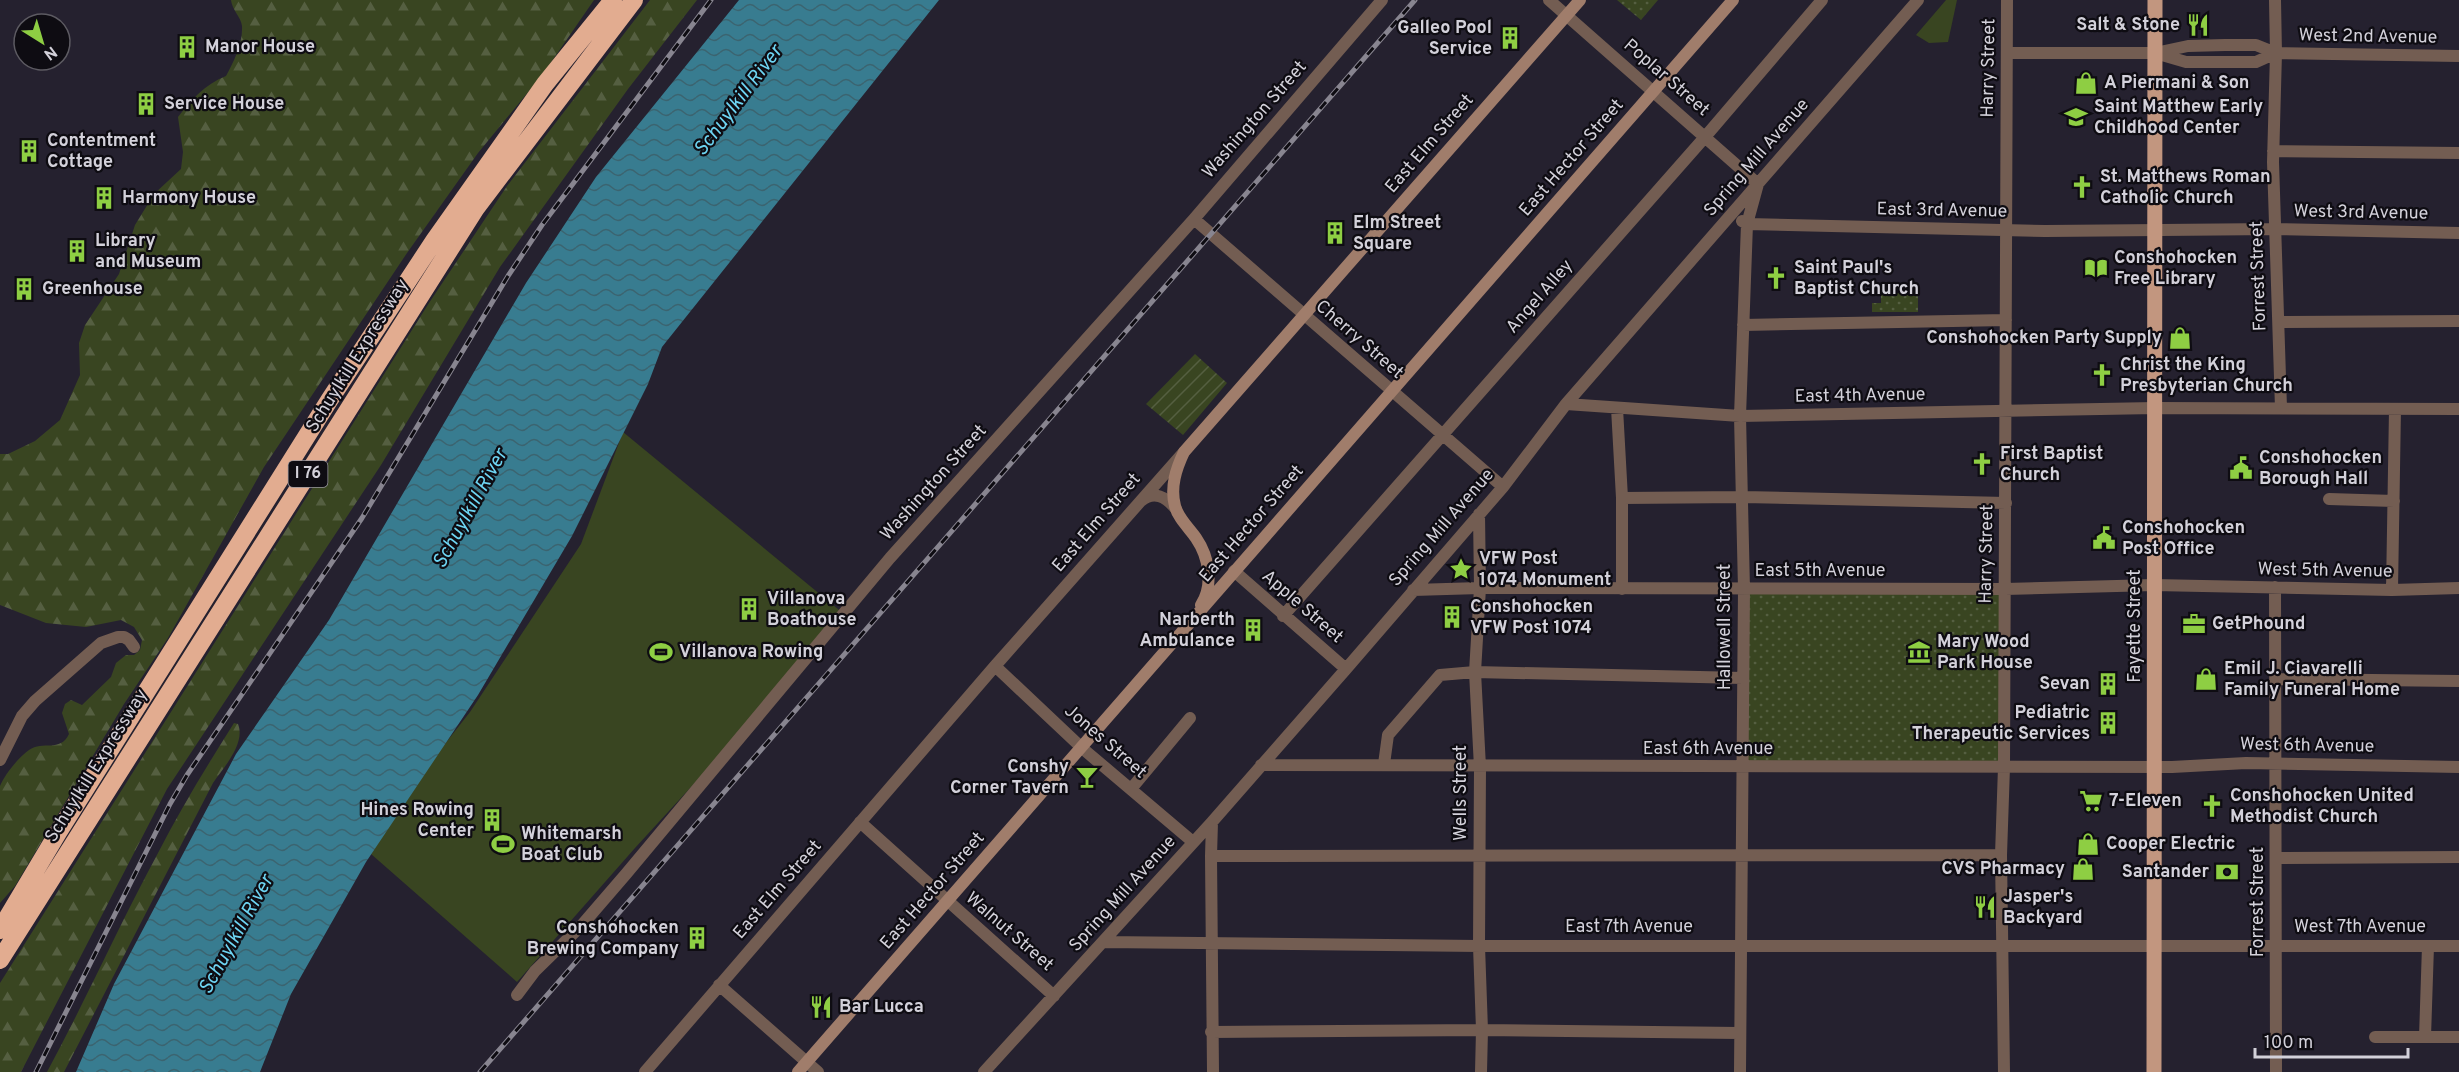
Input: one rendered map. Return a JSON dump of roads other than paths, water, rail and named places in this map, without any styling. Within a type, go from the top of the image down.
[{"type":"highway","name":"Schuylkill Expressway","points":[[0,930],[59,831],[330,399],[434,241],[545,84],[613,0]]},
{"type":"highway","name":"Schuylkill Expressway","points":[[0,960],[476,208],[634,0]]},
{"type":"main road","name":"East Elm Street","points":[[1184,452],[1580,0]]},
{"type":"main road","name":"East Hector Street","points":[[802,1067],[1733,0]]},
{"type":"main road","name":"Fayette Street","points":[[2154,1072],[2155,0]]},
{"type":"main road","points":[[1184,452],[1175,475],[1176,509],[1202,547],[1209,573],[1207,591],[1203,601],[1185,629]]},
{"type":"main road","points":[[1206,557],[1218,569],[1234,572]]},
{"type":"street","name":"Washington Street","points":[[517,995],[535,971],[582,925],[626,874],[890,558],[1194,219],[1382,0]]},
{"type":"street","name":"Poplar Street","points":[[1549,0],[1758,184]]},
{"type":"street","name":"Angel Alley","points":[[1283,616],[1705,137],[1822,0]]},
{"type":"street","name":"Spring Mill Avenue","points":[[984,1072],[1212,822],[1346,669],[1503,487],[1566,404],[1918,0]]},
{"type":"street","name":"Harry Street","points":[[2004,1072],[2001,855],[2006,503],[2007,0]]},
{"type":"street","name":"Forrest Street","points":[[2275,0],[2273,151],[2281,408]]},
{"type":"street","name":"West 2nd Avenue","points":[[2155,53],[2188,46],[2256,45],[2276,53],[2459,56]]},
{"type":"street","points":[[2007,53],[2155,53]]},
{"type":"street","name":"West 2nd Avenue","points":[[2155,53],[2186,62],[2256,62],[2276,53]]},
{"type":"street","points":[[2273,151],[2459,153]]},
{"type":"street","name":"Hallowell Street","points":[[1740,1072],[1744,589],[1740,416],[1747,224],[1758,184]]},
{"type":"street","points":[[1732,214],[1747,224]]},
{"type":"street","name":"Cherry Street","points":[[1194,219],[1503,487]]},
{"type":"street","name":"East 3rd Avenue","points":[[1747,224],[2154,232]]},
{"type":"street","name":"West 3rd Avenue","points":[[2154,232],[2276,229],[2459,233]]},
{"type":"street","points":[[1743,325],[2006,320]]},
{"type":"street","points":[[2280,322],[2459,321]]},
{"type":"street","name":"East 4th Avenue","points":[[1566,404],[1740,416],[2155,408],[2459,409]]},
{"type":"street","points":[[1617,408],[1622,498],[1622,589]]},
{"type":"street","points":[[2392,590],[2395,409]]},
{"type":"street","name":"East Elm Street","points":[[645,1072],[995,666],[1184,452]]},
{"type":"street","points":[[1136,506],[1146,497],[1154,495],[1164,498],[1176,509]]},
{"type":"street","points":[[1622,498],[1743,497],[2006,503]]},
{"type":"street","points":[[2329,499],[2394,501]]},
{"type":"street","name":"Wells Street","points":[[1479,514],[1480,588],[1475,672],[1480,767],[1479,946],[1482,1030],[1480,1072]]},
{"type":"street","name":"Apple Street","points":[[1234,572],[1346,669]]},
{"type":"street","name":"West 5th Avenue","points":[[2154,585],[2392,590],[2459,588]]},
{"type":"street","name":"East 5th Avenue","points":[[1413,590],[1480,588],[2005,589],[2154,585]]},
{"type":"street","name":"Forrest Street","points":[[2275,587],[2276,1072]]},
{"type":"street","points":[[0,760],[22,716],[35,701],[101,643],[124,637],[134,647]]},
{"type":"street","name":"Jones Street","points":[[995,666],[1082,748],[1193,842]]},
{"type":"street","points":[[1384,764],[1388,735],[1440,675],[1475,672],[1743,678]]},
{"type":"street","points":[[2275,679],[2459,681]]},
{"type":"street","points":[[1131,789],[1190,718]]},
{"type":"street","name":"West 6th Avenue","points":[[2155,767],[2274,763],[2459,767]]},
{"type":"street","name":"East 6th Avenue","points":[[1261,765],[2155,767]]},
{"type":"street","name":"Walnut Street","points":[[860,822],[1054,996]]},
{"type":"street","points":[[1212,822],[1211,1032],[1213,1072]]},
{"type":"street","points":[[1211,856],[2001,855]]},
{"type":"street","points":[[2276,858],[2459,857]]},
{"type":"street","name":"East 7th Avenue","points":[[1104,942],[1479,946],[2154,946]]},
{"type":"street","name":"West 7th Avenue","points":[[2154,946],[2459,946]]},
{"type":"street","points":[[2425,1037],[2428,946]]},
{"type":"street","points":[[719,985],[802,1067],[818,1072]]},
{"type":"street","points":[[1211,1032],[1482,1030],[1739,1033]]},
{"type":"street","points":[[2375,1037],[2459,1037]]},
{"type":"water","name":"Schuylkill River","points":[[739,0],[939,0],[662,347],[648,384],[572,536],[478,695],[366,862],[291,994],[260,1072],[76,1072],[114,984],[236,754],[329,620],[526,283],[596,177]]},
{"type":"railway","points":[[36,1072],[170,804],[187,775],[362,518],[508,276],[542,225],[711,0]]},
{"type":"railway","points":[[480,1072],[1415,0]]},
{"type":"place","name":"Salt & Stone","points":[[2198,25]]},
{"type":"place","name":"Galleo Pool Service","points":[[1510,38]]},
{"type":"place","name":"Manor House","points":[[187,47]]},
{"type":"place","name":"A Piermani & Son","points":[[2086,83]]},
{"type":"place","name":"Service House","points":[[146,104]]},
{"type":"place","name":"Saint Matthew Early Childhood Center","points":[[2076,117]]},
{"type":"place","name":"Contentment Cottage","points":[[29,151]]},
{"type":"place","name":"St. Matthews Roman Catholic Church","points":[[2082,187]]},
{"type":"place","name":"Harmony House","points":[[104,198]]},
{"type":"place","name":"Elm Street Square","points":[[1335,233]]},
{"type":"place","name":"Library and Museum","points":[[77,251]]},
{"type":"place","name":"Conshohocken Free Library","points":[[2096,268]]},
{"type":"place","name":"Saint Paul's Baptist Church","points":[[1776,278]]},
{"type":"place","name":"Greenhouse","points":[[24,289]]},
{"type":"place","name":"Conshohocken Party Supply","points":[[2180,338]]},
{"type":"place","name":"Christ the King Presbyterian Church","points":[[2102,375]]},
{"type":"place","name":"First Baptist Church","points":[[1982,464]]},
{"type":"place","name":"Conshohocken Borough Hall","points":[[2241,468]]},
{"type":"place","name":"Conshohocken Post Office","points":[[2104,538]]},
{"type":"place","name":"VFW Post 1074 Monument","points":[[1461,569]]},
{"type":"place","name":"Villanova Boathouse","points":[[749,609]]},
{"type":"place","name":"Conshohocken VFW Post 1074","points":[[1452,617]]},
{"type":"place","name":"GetPhound","points":[[2194,624]]},
{"type":"place","name":"Narberth Ambulance","points":[[1253,630]]},
{"type":"place","name":"Villanova Rowing","points":[[661,652]]},
{"type":"place","name":"Mary Wood Park House","points":[[1919,652]]},
{"type":"place","name":"Emil J. Ciavarelli Family Funeral Home","points":[[2206,679]]},
{"type":"place","name":"Sevan","points":[[2108,684]]},
{"type":"place","name":"Pediatric Therapeutic Services","points":[[2108,723]]},
{"type":"place","name":"Conshy Corner Tavern","points":[[1087,777]]},
{"type":"place","name":"7-Eleven","points":[[2091,801]]},
{"type":"place","name":"Conshohocken United Methodist Church","points":[[2212,806]]},
{"type":"place","name":"Hines Rowing Center","points":[[492,820]]},
{"type":"place","name":"Whitemarsh Boat Club","points":[[503,844]]},
{"type":"place","name":"Cooper Electric","points":[[2088,844]]},
{"type":"place","name":"CVS Pharmacy","points":[[2083,869]]},
{"type":"place","name":"Santander","points":[[2227,872]]},
{"type":"place","name":"Jasper's Backyard","points":[[1985,907]]},
{"type":"place","name":"Conshohocken Brewing Company","points":[[697,938]]},
{"type":"place","name":"Bar Lucca","points":[[821,1007]]}]
